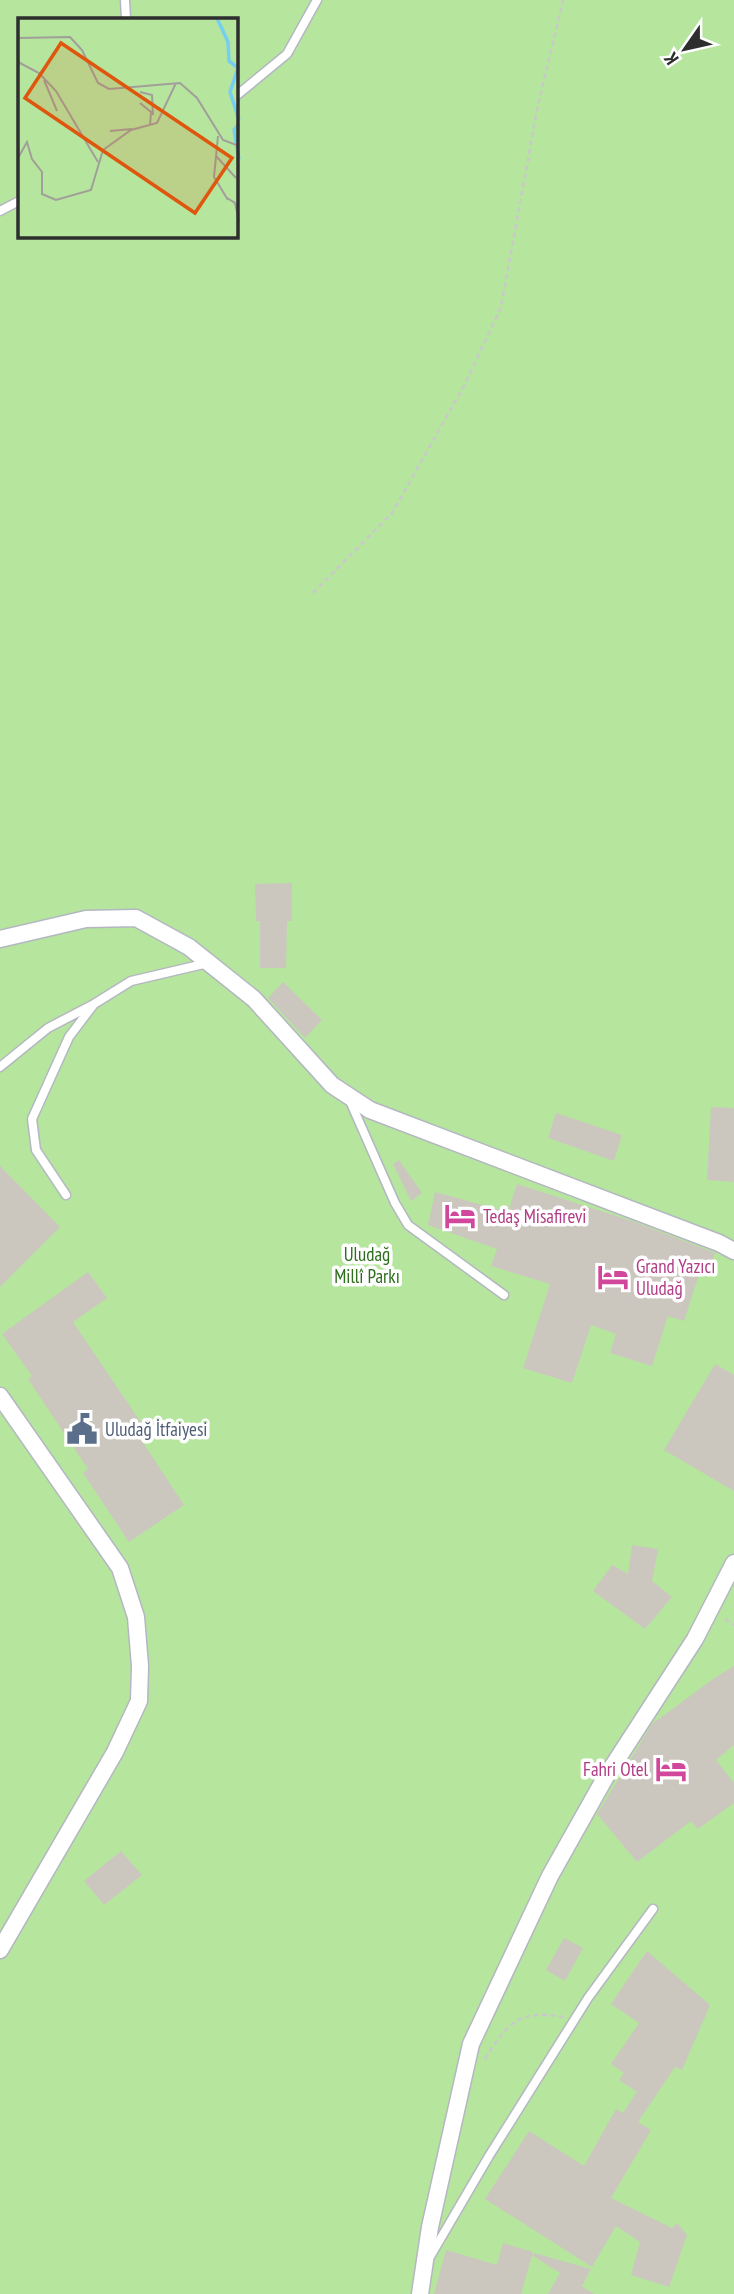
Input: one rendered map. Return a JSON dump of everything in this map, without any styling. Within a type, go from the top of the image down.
[{"type":"street","points":[[0,939],[86,919],[136,918],[189,947],[254,999],[332,1085],[370,1110],[726,1243],[734,1251]]},
{"type":"street","points":[[0,1396],[120,1568],[136,1617],[140,1666],[139,1701],[115,1752],[0,1950]]},
{"type":"street","points":[[420,2294],[430,2227],[471,2043],[550,1876],[605,1778],[695,1639],[734,1563]]},
{"type":"lane","points":[[125,0],[126,18]]},
{"type":"lane","points":[[238,94],[287,54],[317,0]]},
{"type":"lane","points":[[0,211],[18,202]]},
{"type":"lane","points":[[0,1066],[48,1028],[131,981],[208,963]]},
{"type":"lane","points":[[66,1195],[36,1150],[32,1119],[69,1037],[94,1004]]},
{"type":"lane","points":[[347,1095],[395,1203],[408,1225],[504,1295]]},
{"type":"lane","points":[[424,2266],[476,2176],[575,2019],[653,1909]]},
{"type":"path","points":[[313,593],[392,513],[464,386],[501,307],[538,106],[563,0]]},
{"type":"path","points":[[484,2061],[500,2035],[514,2022],[533,2014],[575,2019]]},
{"type":"green space","name":"Uludağ Millî Parkı","points":[[0,0],[734,0],[734,2294],[0,2294]]},
{"type":"building","points":[[292,883],[292,921],[287,921],[286,968],[260,968],[260,921],[256,921],[255,884]]},
{"type":"building","points":[[283,982],[322,1020],[305,1038],[268,998]]},
{"type":"building","points":[[711,1107],[734,1108],[734,1182],[707,1180]]},
{"type":"building","points":[[556,1113],[622,1135],[614,1161],[548,1138]]},
{"type":"building","points":[[399,1160],[422,1193],[411,1201],[393,1164]]},
{"type":"building","points":[[0,1166],[60,1227],[0,1287]]},
{"type":"building","name":"Grand Yazıcı Uludağ","points":[[517,1184],[632,1221],[715,1253],[710,1268],[702,1265],[684,1321],[668,1316],[652,1366],[610,1353],[616,1334],[591,1325],[572,1383],[523,1368],[550,1284],[491,1266],[497,1249],[428,1225],[435,1192],[508,1212]]},
{"type":"building","points":[[88,1272],[107,1298],[73,1322],[142,1424],[134,1429],[184,1505],[129,1542],[83,1473],[88,1469],[28,1379],[32,1376],[2,1334]]},
{"type":"building","points":[[715,1364],[734,1375],[734,1491],[664,1450]]},
{"type":"building","points":[[632,1545],[658,1549],[652,1581],[672,1597],[645,1629],[593,1591],[612,1565],[628,1574]]},
{"type":"building","name":"Fahri Otel","points":[[734,1666],[734,1745],[716,1760],[734,1783],[734,1803],[698,1829],[691,1821],[637,1862],[597,1814],[652,1724]]},
{"type":"building","points":[[121,1851],[142,1875],[104,1905],[84,1881]]},
{"type":"building","points":[[564,1938],[583,1948],[565,1981],[546,1970]]},
{"type":"building","points":[[647,1951],[710,2005],[682,2070],[675,2067],[638,2122],[651,2130],[611,2198],[672,2228],[677,2223],[687,2235],[669,2287],[631,2275],[640,2242],[616,2226],[592,2267],[485,2199],[529,2131],[584,2166],[616,2109],[623,2113],[637,2092],[619,2080],[624,2073],[611,2064],[639,2023],[611,2004]]},
{"type":"building","points":[[503,2243],[533,2252],[521,2294],[434,2294],[446,2250],[497,2265]]},
{"type":"building","points":[[534,2253],[591,2269],[582,2286],[594,2294],[548,2294],[560,2273],[533,2256]]},
{"type":"place","name":"Tedaş Misafirevi","points":[[460,1216]]},
{"type":"place","name":"Grand Yazıcı Uludağ","points":[[613,1277]]},
{"type":"place","name":"Uludağ İtfaiyesi","points":[[82,1429]]},
{"type":"place","name":"Fahri Otel","points":[[671,1769]]}]
